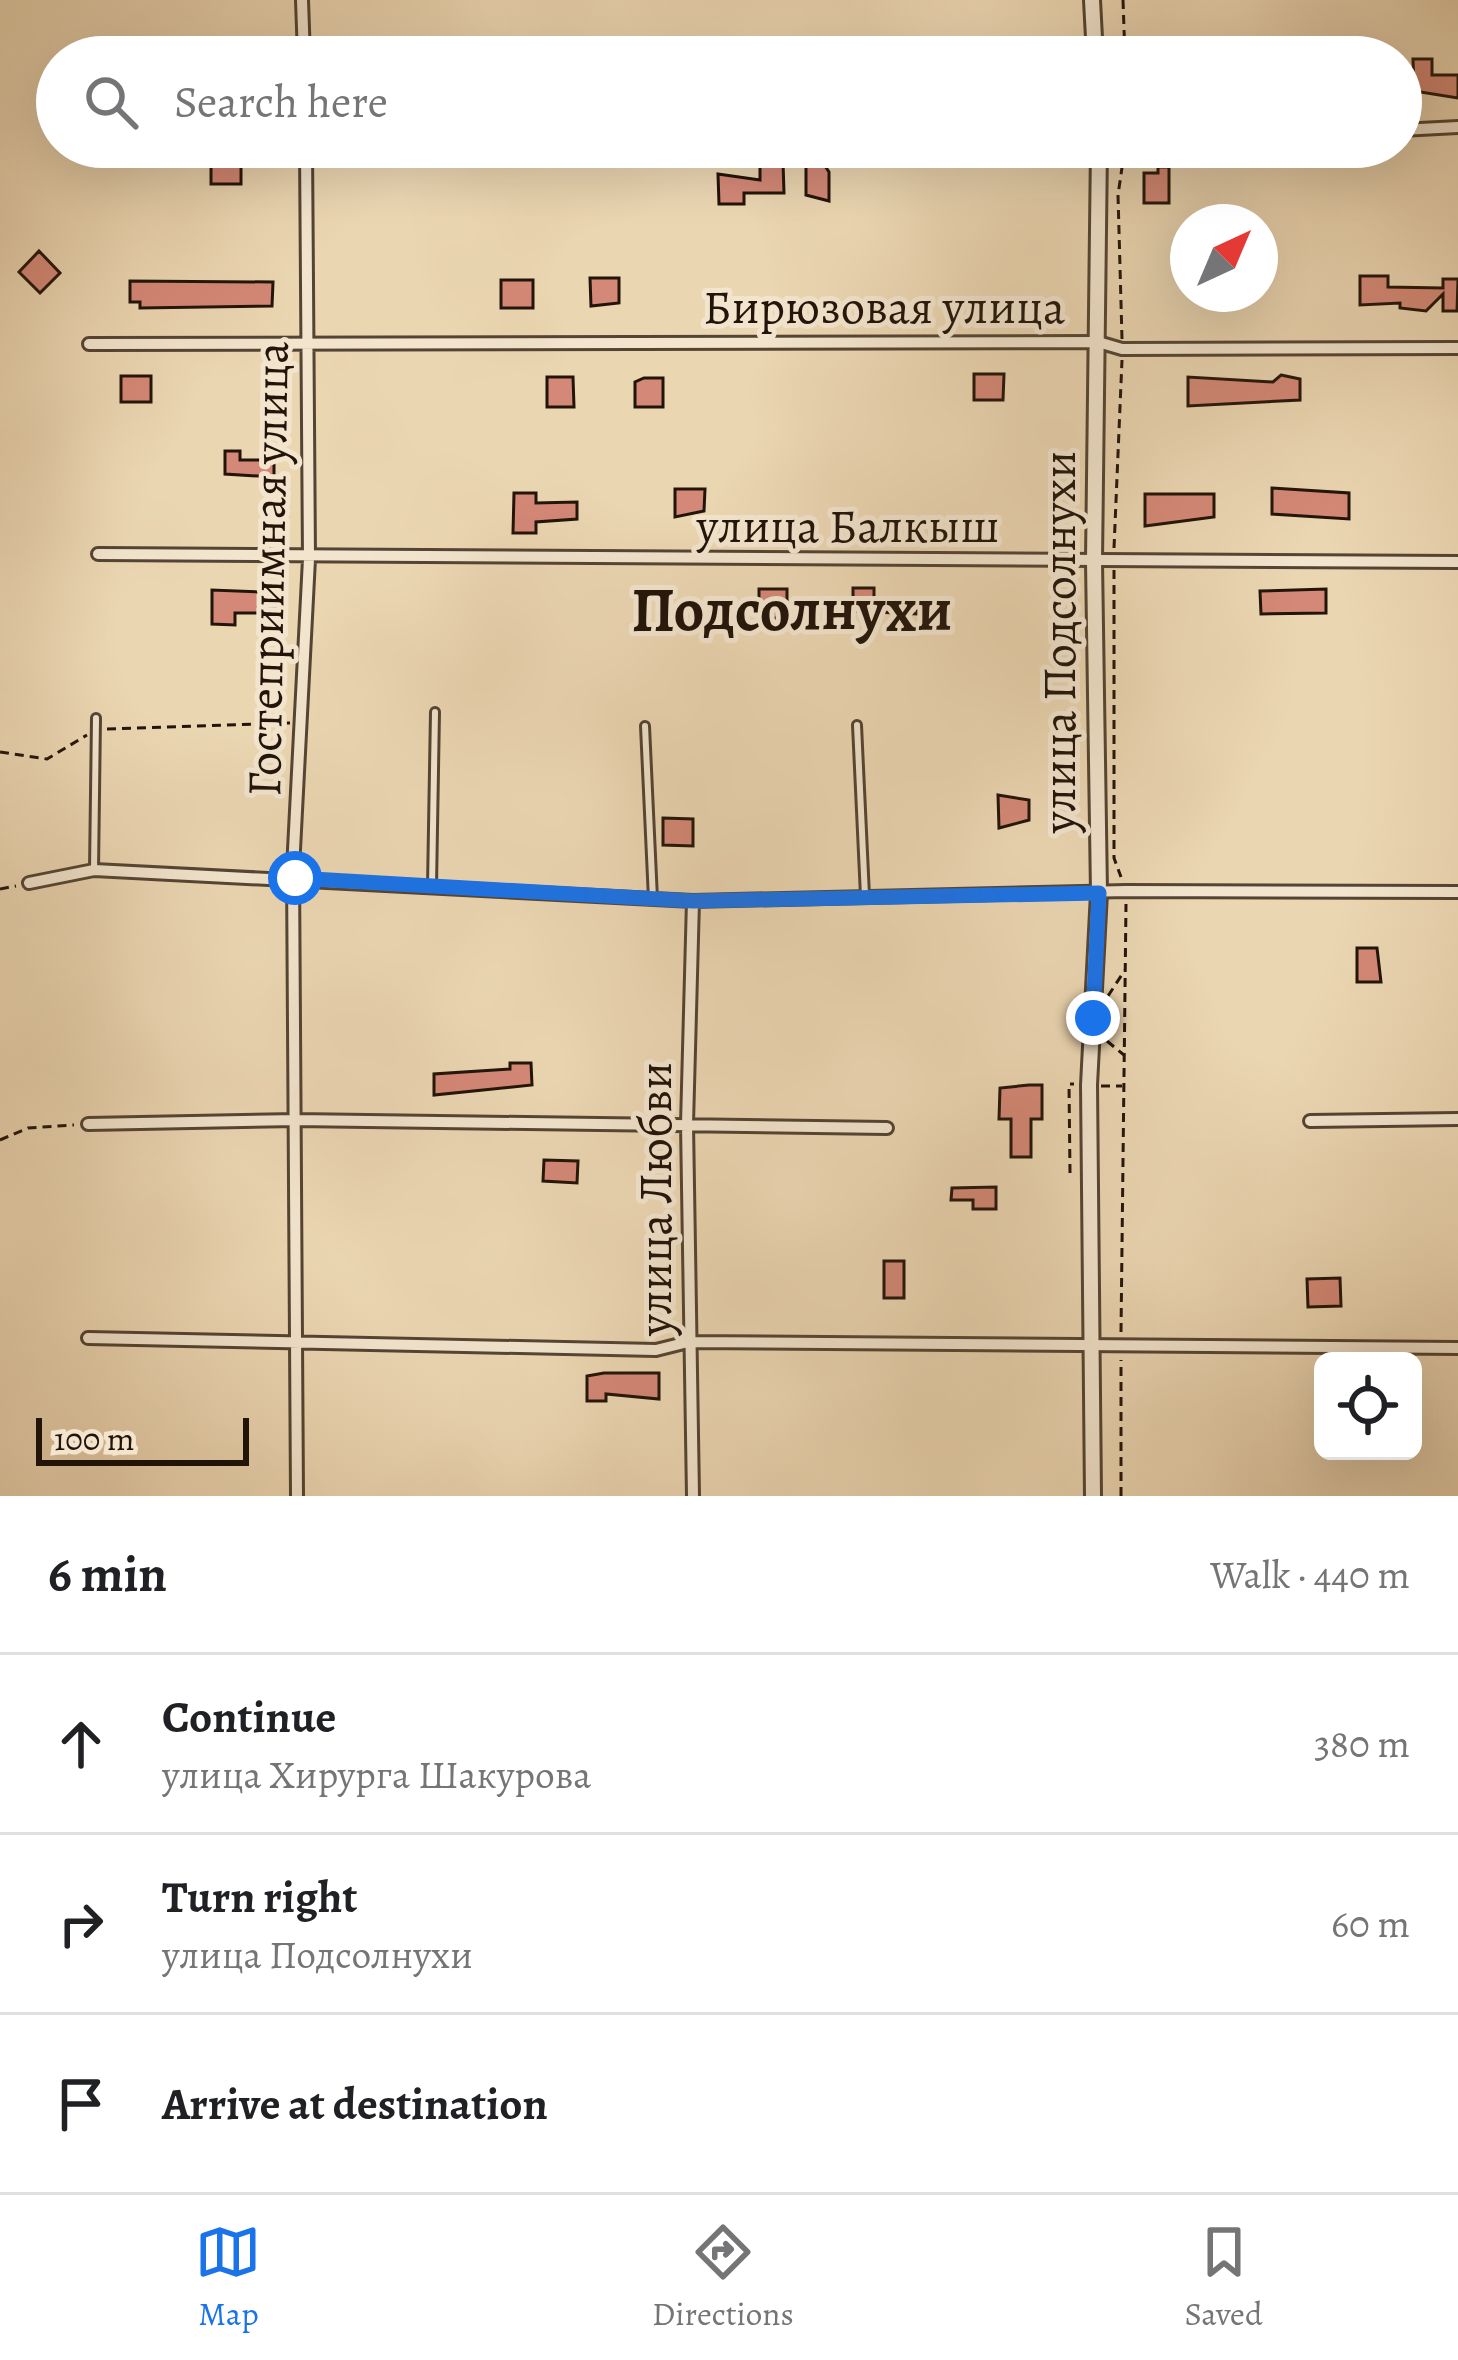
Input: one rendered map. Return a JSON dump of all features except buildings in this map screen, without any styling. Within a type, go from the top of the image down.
[{"type":"street","points":[[302,0],[303,36]]},
{"type":"street","points":[[1092,0],[1094,36]]},
{"type":"street","points":[[1422,129],[1458,127]]},
{"type":"street","name":"Гостеприимная улица","points":[[297,1496],[295,878],[309,559],[306,168]]},
{"type":"street","name":"улица Подсолнухи","points":[[1094,1496],[1089,1085],[1099,893],[1094,561],[1099,168]]},
{"type":"street","name":"Бирюзовая улица","points":[[89,344],[1098,342],[1122,349],[1458,348]]},
{"type":"street","name":"улица Балкыш","points":[[98,554],[309,559],[1458,562]]},
{"type":"street","points":[[29,883],[94,870],[693,901],[1126,891],[1458,892]]},
{"type":"street","name":"улица Любви","points":[[693,901],[687,1124],[693,1496]]},
{"type":"street","points":[[1310,1121],[1458,1119]]},
{"type":"street","points":[[88,1124],[296,1120],[886,1128]]},
{"type":"street","points":[[88,1338],[656,1350],[688,1342],[1458,1348]]},
{"type":"lane","points":[[432,886],[435,712]]},
{"type":"lane","points":[[94,870],[96,718]]},
{"type":"lane","points":[[857,725],[865,898]]},
{"type":"lane","points":[[645,726],[653,899]]},
{"type":"path","points":[[1123,0],[1124,36]]},
{"type":"path","points":[[1121,1496],[1126,891],[1114,858],[1114,561],[1122,349],[1118,196],[1122,168]]},
{"type":"path","points":[[0,752],[47,759],[96,729],[304,722]]},
{"type":"path","points":[[0,889],[29,883]]},
{"type":"path","points":[[1106,1000],[1116,976],[1126,968]]},
{"type":"path","points":[[1107,1041],[1125,1056]]},
{"type":"path","points":[[0,1140],[28,1128],[88,1124]]},
{"type":"district","name":"Подсолнухи","points":[[792,609]]},
{"type":"route","points":[[295,878],[693,901],[1099,893],[1093,1018]]}]
